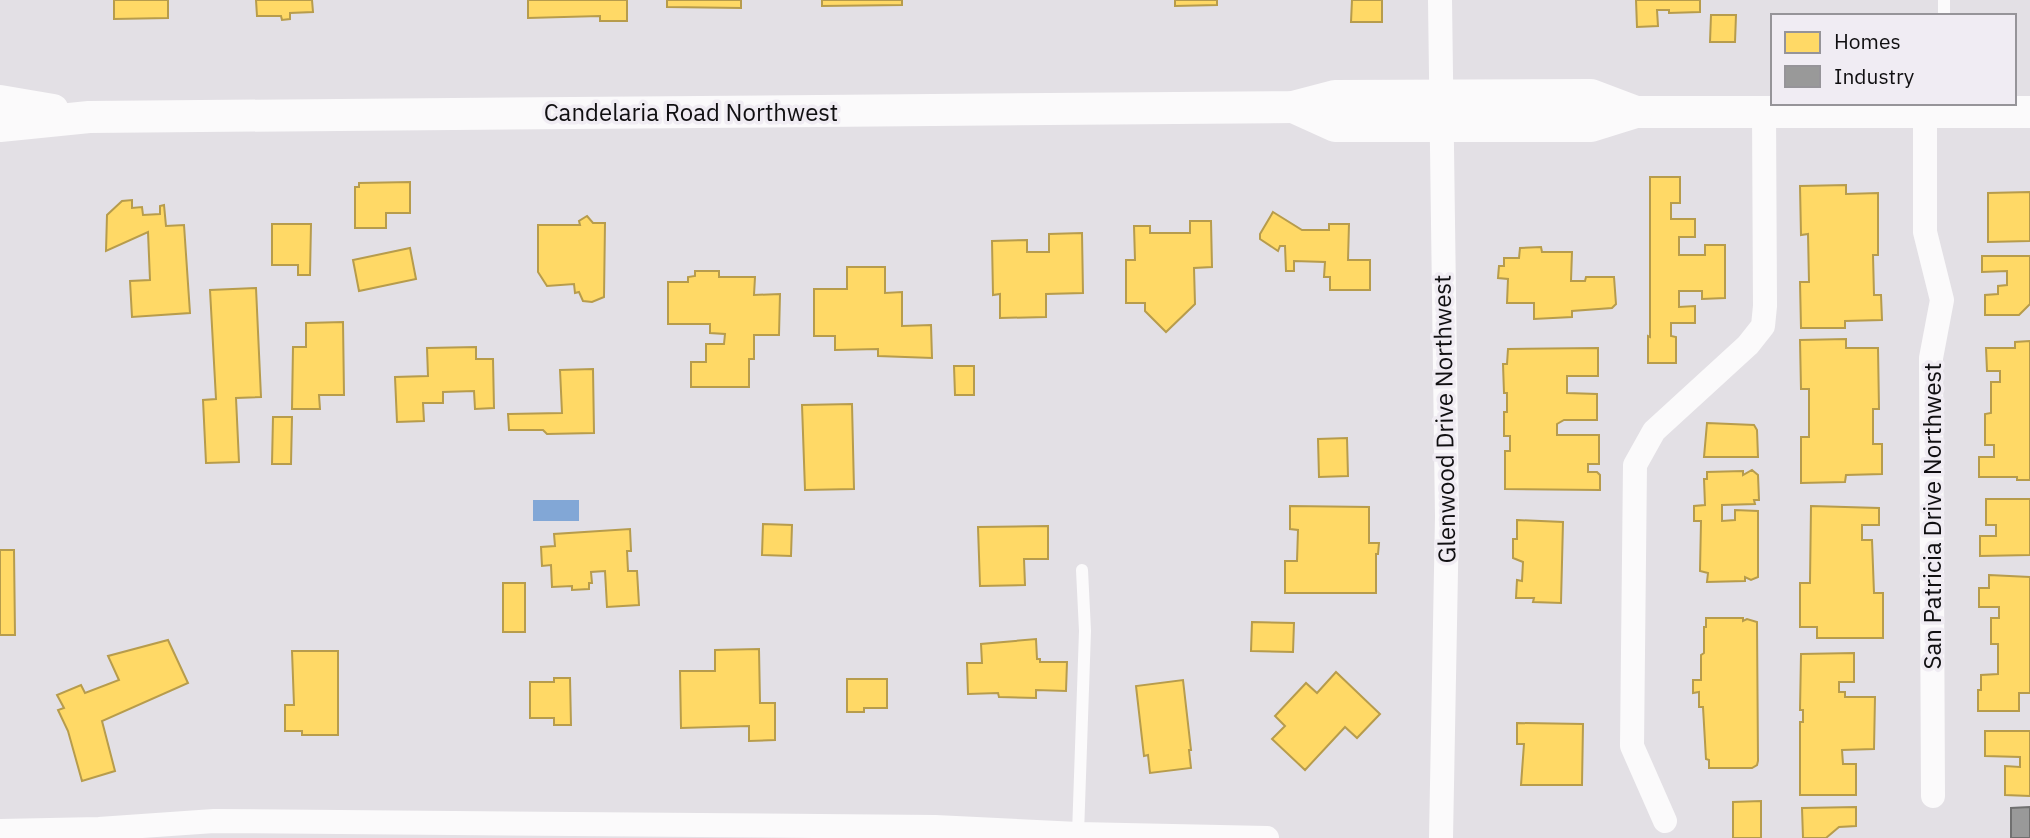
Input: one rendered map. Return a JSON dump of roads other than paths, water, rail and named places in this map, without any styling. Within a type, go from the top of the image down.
[{"type":"street","name":"Glenwood Drive Northwest","points":[[1440,0],[1447,517],[1441,838]]},
{"type":"street","name":"Candelaria Road Northwest","points":[[0,126],[89,117],[1293,107],[1335,96],[1440,95],[1591,95],[1636,112]]},
{"type":"street","name":"Candelaria Road Northwest","points":[[0,101],[89,117]]},
{"type":"street","name":"Candelaria Road Northwest","points":[[1293,107],[1335,125],[1441,127],[1591,126],[1636,112],[2030,112]]},
{"type":"street","name":"San Patricia Drive Northwest","points":[[1933,796],[1931,358],[1942,300],[1925,232],[1938,110]]},
{"type":"street","points":[[1665,821],[1632,746],[1635,466],[1654,431],[1748,345],[1763,326],[1764,113]]},
{"type":"street","points":[[0,831],[228,821],[934,827],[1078,834],[1267,838]]},
{"type":"lane","points":[[1078,834],[1085,631],[1082,570]]},
{"type":"water","points":[[533,500],[579,500],[579,521],[533,521]]}]
